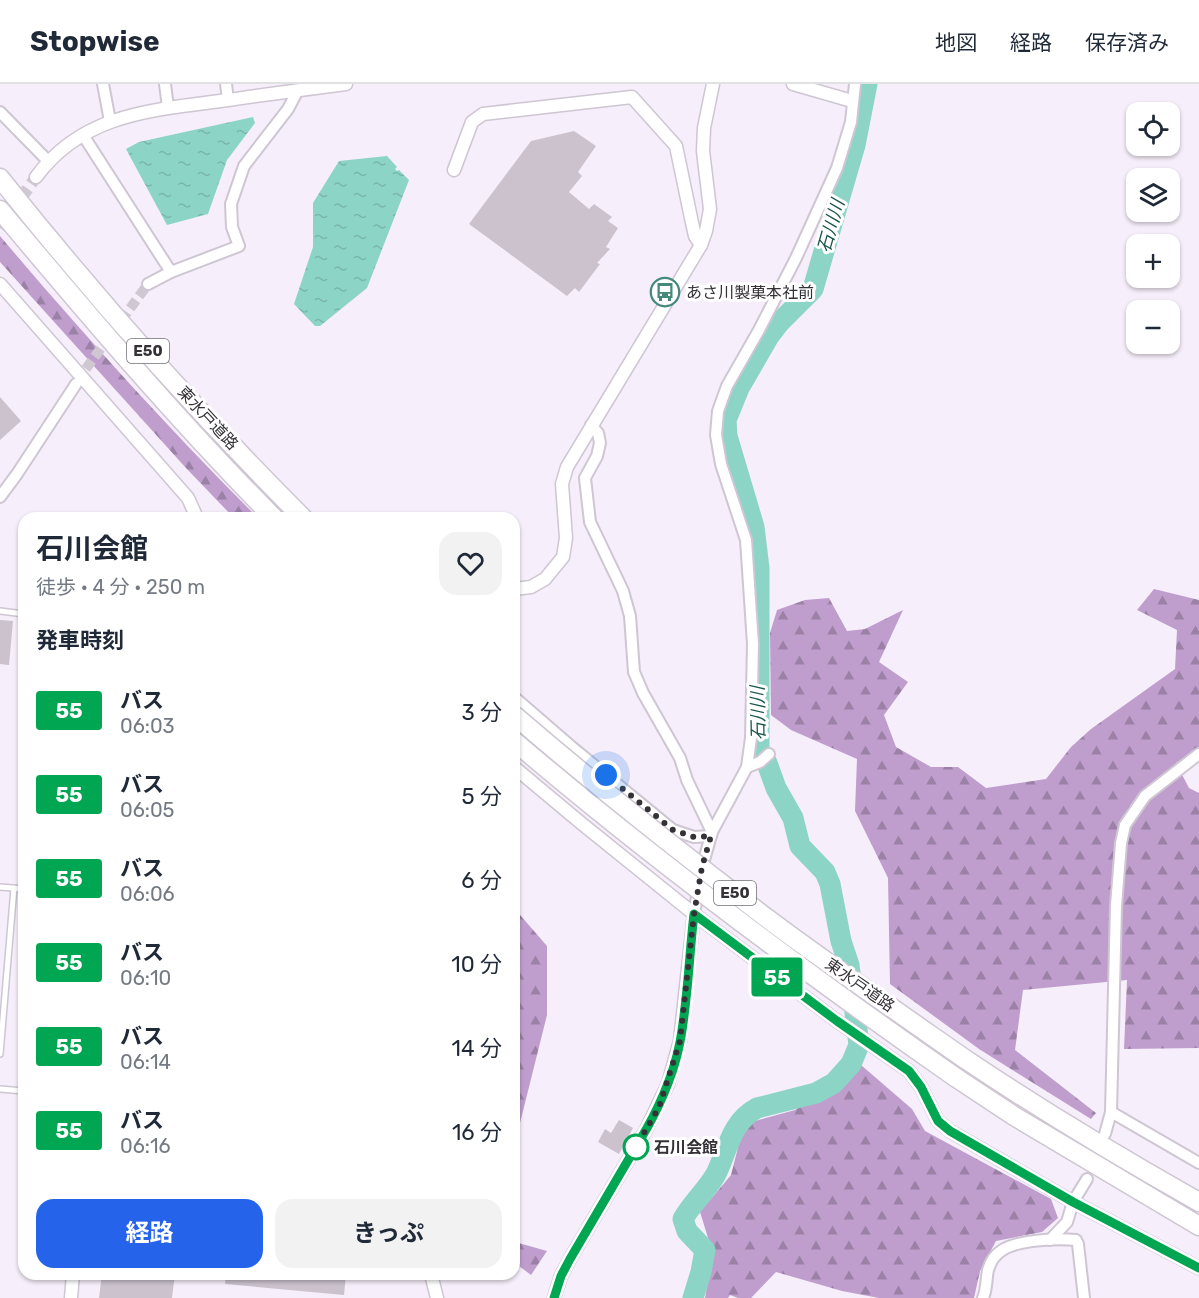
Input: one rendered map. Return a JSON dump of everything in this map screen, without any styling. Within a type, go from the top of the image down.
[{"type":"highway","name":"東水戸道路","points":[[0,178],[185,393],[297,512]]},
{"type":"highway","name":"東水戸道路","points":[[0,210],[162,399],[268,512]]},
{"type":"highway","name":"東水戸道路","points":[[520,720],[706,872],[824,960],[1035,1106],[1199,1202]]},
{"type":"highway","name":"東水戸道路","points":[[520,746],[694,888],[813,978],[1014,1116],[1199,1226]]},
{"type":"street","points":[[103,84],[110,121]]},
{"type":"street","points":[[165,84],[168,107]]},
{"type":"street","points":[[226,84],[228,100]]},
{"type":"street","points":[[36,177],[49,162],[82,135],[128,115],[168,107],[346,84]]},
{"type":"street","points":[[520,589],[531,587],[545,579],[563,557],[566,538],[562,483],[567,467],[701,245],[710,209],[703,151],[704,128],[713,84]]},
{"type":"street","points":[[793,84],[852,101]]},
{"type":"street","points":[[554,1298],[561,1276],[570,1259],[659,1107],[680,1041],[694,914],[702,867],[712,834],[747,767],[751,738],[753,644],[746,540],[721,464],[716,435],[718,411],[727,386],[759,330],[837,168],[851,122],[855,84]]},
{"type":"street","points":[[148,284],[171,272],[239,246],[232,227],[231,204],[244,166],[288,109],[298,90]]},
{"type":"street","points":[[454,170],[472,122],[483,114],[632,97],[676,146],[695,236],[701,245]]},
{"type":"street","points":[[0,112],[49,162]]},
{"type":"street","points":[[82,135],[171,272]]},
{"type":"street","points":[[0,284],[188,498],[195,512]]},
{"type":"street","points":[[0,497],[76,384]]},
{"type":"street","points":[[591,425],[598,433],[600,444],[597,456],[585,478],[590,522],[624,591],[630,616],[634,672],[643,693],[680,758],[691,789],[712,834]]},
{"type":"street","points":[[520,702],[673,830],[694,837],[712,834]]},
{"type":"street","points":[[747,767],[760,762],[769,754]]},
{"type":"street","points":[[1105,1134],[1112,1112],[1116,906],[1121,843],[1125,825],[1144,796],[1199,754]]},
{"type":"street","points":[[520,772],[694,914],[837,1021],[909,1071],[921,1087],[938,1121],[950,1131],[1073,1202],[1199,1268]]},
{"type":"street","points":[[1112,1112],[1199,1163]]},
{"type":"street","points":[[1050,1240],[1066,1222],[1073,1202],[1088,1179]]},
{"type":"street","points":[[983,1298],[988,1271],[995,1257],[1003,1249],[1050,1240],[1076,1240],[1084,1298]]},
{"type":"street","points":[[71,1298],[73,1280]]},
{"type":"street","points":[[432,1280],[437,1298]]},
{"type":"lane","points":[[0,610],[18,613]]},
{"type":"lane","points":[[0,887],[18,888]]},
{"type":"lane","points":[[0,1054],[3,990],[14,888]]},
{"type":"lane","points":[[0,1089],[18,1090]]},
{"type":"green space","points":[[0,236],[126,379],[252,512],[228,512],[0,262]]},
{"type":"green space","points":[[1154,589],[1199,600],[1199,747],[1176,763],[1189,788],[1199,793],[1199,1048],[1124,1049],[1127,980],[1023,990],[1015,1050],[1096,1113],[1091,1119],[979,1049],[890,984],[888,878],[855,811],[857,759],[791,730],[771,715],[770,633],[777,610],[805,600],[829,598],[847,631],[865,629],[903,610],[879,662],[908,682],[884,715],[896,747],[931,767],[958,767],[986,788],[1046,779],[1071,747],[1091,729],[1175,669],[1177,630],[1137,610]]},
{"type":"green space","points":[[520,915],[547,946],[547,1015],[520,1123]]},
{"type":"green space","points":[[861,1065],[912,1109],[925,1131],[1051,1199],[1058,1218],[1042,1232],[996,1241],[980,1271],[974,1298],[879,1298],[842,1291],[776,1272],[751,1298],[738,1298],[730,1295],[728,1298],[705,1298],[709,1276],[709,1241],[700,1212],[731,1175],[744,1124],[795,1110]]},
{"type":"green space","points":[[520,1243],[547,1251],[531,1275],[520,1267]]},
{"type":"water","points":[[253,117],[255,123],[227,160],[208,214],[167,225],[126,149],[139,142]]},
{"type":"water","points":[[387,156],[397,167],[395,169],[409,180],[367,288],[320,326],[315,326],[294,304],[313,247],[313,203],[339,161]]},
{"type":"building","points":[[574,131],[596,146],[578,172],[582,176],[569,192],[589,209],[594,204],[612,217],[608,221],[618,228],[606,247],[610,249],[597,263],[600,264],[579,292],[575,288],[567,296],[469,224],[531,141]]},
{"type":"building","points":[[0,397],[21,421],[0,440]]},
{"type":"building","points":[[0,620],[13,621],[9,665],[0,664]]},
{"type":"building","name":"石川会館","points":[[619,1120],[633,1128],[619,1154],[598,1142],[605,1129],[611,1133]]},
{"type":"building","points":[[101,1280],[174,1280],[172,1298],[99,1298]]},
{"type":"building","points":[[225,1280],[345,1280],[344,1295],[225,1284]]},
{"type":"waterway","name":"石川川","points":[[693,1298],[705,1250],[687,1231],[683,1219],[716,1174],[736,1128],[748,1114],[757,1108],[816,1093],[834,1083],[851,1064],[859,1045],[849,965],[841,941],[830,884],[825,872],[800,846],[793,818],[759,750],[759,568],[754,527],[727,436],[726,420],[739,388],[769,336],[813,289],[855,145],[867,84]]},
{"type":"tunnel","points":[[0,228],[36,177]]},
{"type":"tunnel","points":[[77,381],[148,284]]},
{"type":"bus line","name":"55","points":[[554,1298],[561,1276],[570,1259],[659,1107],[668,1084],[680,1041],[694,914],[837,1021],[909,1071],[921,1087],[938,1121],[950,1131],[1073,1202],[1199,1268]]},
{"type":"place","name":"あさ川製菓本社前","points":[[665,292]]},
{"type":"place","name":"石川会館","points":[[636,1147]]},
{"type":"route","points":[[606,775],[673,830],[694,837],[711,836],[702,867],[694,914],[680,1041],[659,1107],[636,1147]]}]
